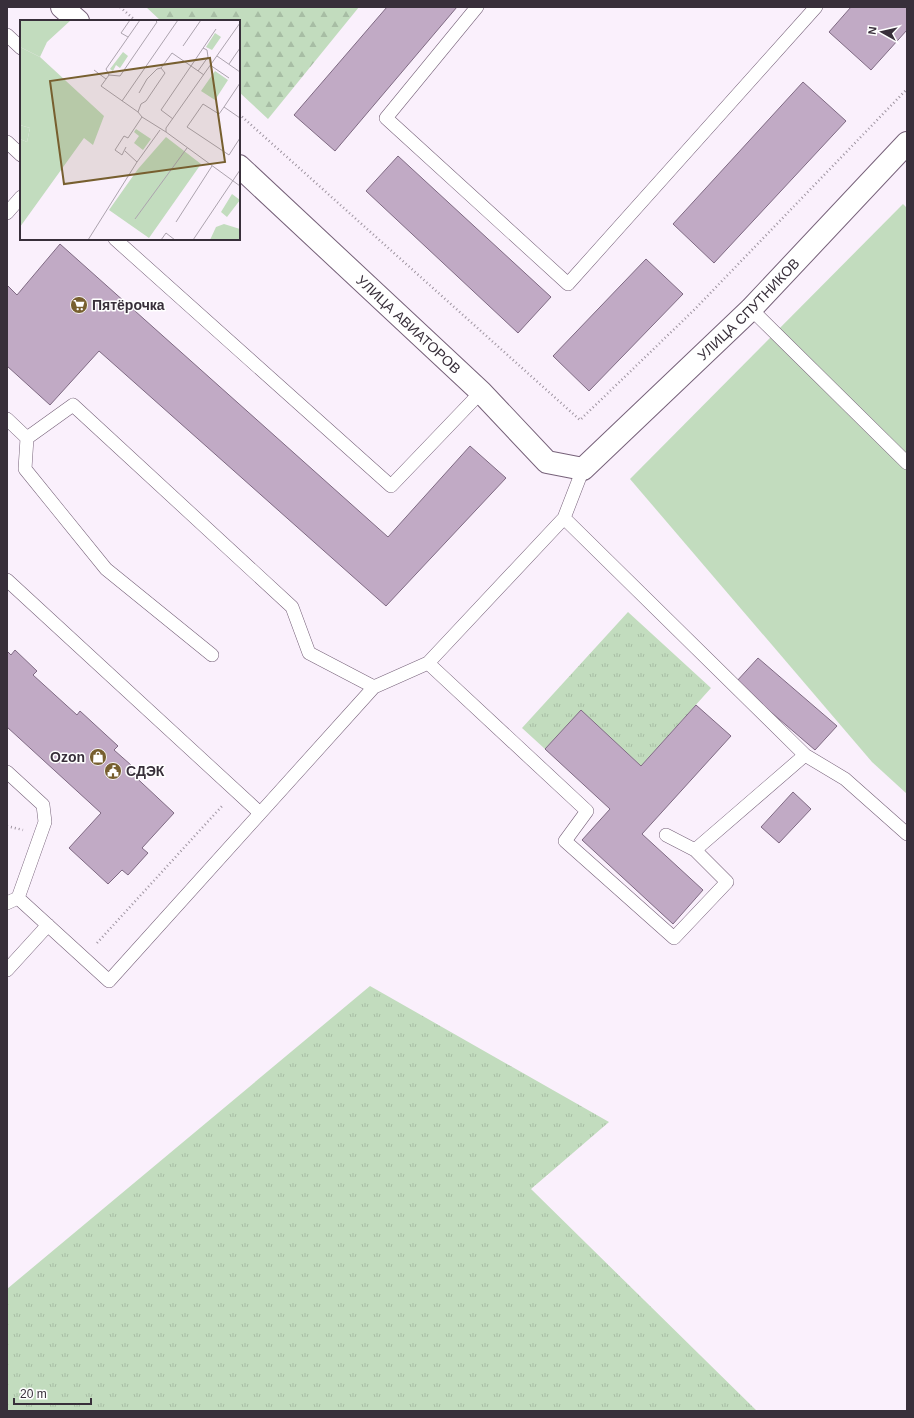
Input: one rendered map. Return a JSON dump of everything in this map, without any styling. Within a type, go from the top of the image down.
[{"type":"street","points":[[62,7],[77,20]]},
{"type":"street","name":"УЛИЦА СПУТНИКОВ","points":[[583,469],[751,309],[907,143]]},
{"type":"street","name":"УЛИЦА АВИАТОРОВ","points":[[240,167],[482,392],[547,462],[583,469]]},
{"type":"lane","points":[[477,7],[386,118],[568,284],[816,7]]},
{"type":"lane","points":[[7,35],[20,47]]},
{"type":"lane","points":[[7,142],[20,154]]},
{"type":"lane","points":[[7,213],[20,198]]},
{"type":"lane","points":[[116,240],[391,486],[482,392]]},
{"type":"lane","points":[[751,309],[774,334],[907,463]]},
{"type":"lane","points":[[27,438],[73,405],[292,607],[309,653],[374,687]]},
{"type":"lane","points":[[7,419],[27,438]]},
{"type":"lane","points":[[27,438],[25,469],[106,569],[212,655]]},
{"type":"lane","points":[[7,772],[43,805],[45,822],[12,900],[48,925],[109,982],[374,687],[428,663],[564,518],[583,469]]},
{"type":"lane","points":[[564,518],[805,755],[845,779],[907,834]]},
{"type":"lane","points":[[7,580],[260,814]]},
{"type":"lane","points":[[428,663],[587,811],[565,841],[674,938],[727,882],[694,850],[666,835]]},
{"type":"lane","points":[[694,850],[805,755]]},
{"type":"lane","points":[[7,970],[48,925]]},
{"type":"path","points":[[120,7],[135,20]]},
{"type":"path","points":[[83,958],[227,801]]},
{"type":"green space","points":[[146,7],[359,7],[268,119],[240,93],[240,20],[160,20]]},
{"type":"green space","points":[[903,204],[907,208],[907,794],[872,762],[630,479]]},
{"type":"green space","points":[[628,612],[711,688],[641,766],[581,711],[545,749],[522,728]]},
{"type":"green space","points":[[370,986],[609,1122],[531,1189],[757,1411],[7,1411],[7,1289]]},
{"type":"building","points":[[387,7],[457,7],[335,151],[294,115]]},
{"type":"building","points":[[851,7],[907,7],[907,30],[871,70],[829,32]]},
{"type":"building","points":[[803,82],[846,121],[714,263],[673,224]]},
{"type":"building","points":[[398,156],[551,297],[518,333],[366,191]]},
{"type":"building","points":[[60,244],[388,537],[470,446],[506,478],[386,606],[99,351],[50,405],[7,366],[7,285],[17,295]]},
{"type":"building","points":[[646,259],[683,294],[589,391],[553,356]]},
{"type":"building","points":[[15,650],[37,671],[33,675],[77,715],[80,711],[118,746],[114,750],[131,765],[127,769],[174,813],[142,848],[148,853],[128,875],[122,870],[108,884],[69,848],[101,813],[7,727],[7,651],[11,655]]},
{"type":"building","points":[[758,658],[837,726],[815,750],[736,682]]},
{"type":"building","points":[[696,705],[731,736],[642,834],[703,890],[673,924],[582,840],[610,809],[545,749],[581,710],[641,766]]},
{"type":"building","points":[[793,792],[811,809],[779,843],[761,827]]},
{"type":"place","name":"Пятёрочка","points":[[79,305]]},
{"type":"place","name":"Ozon","points":[[98,757]]},
{"type":"place","name":"СДЭК","points":[[113,771]]}]
